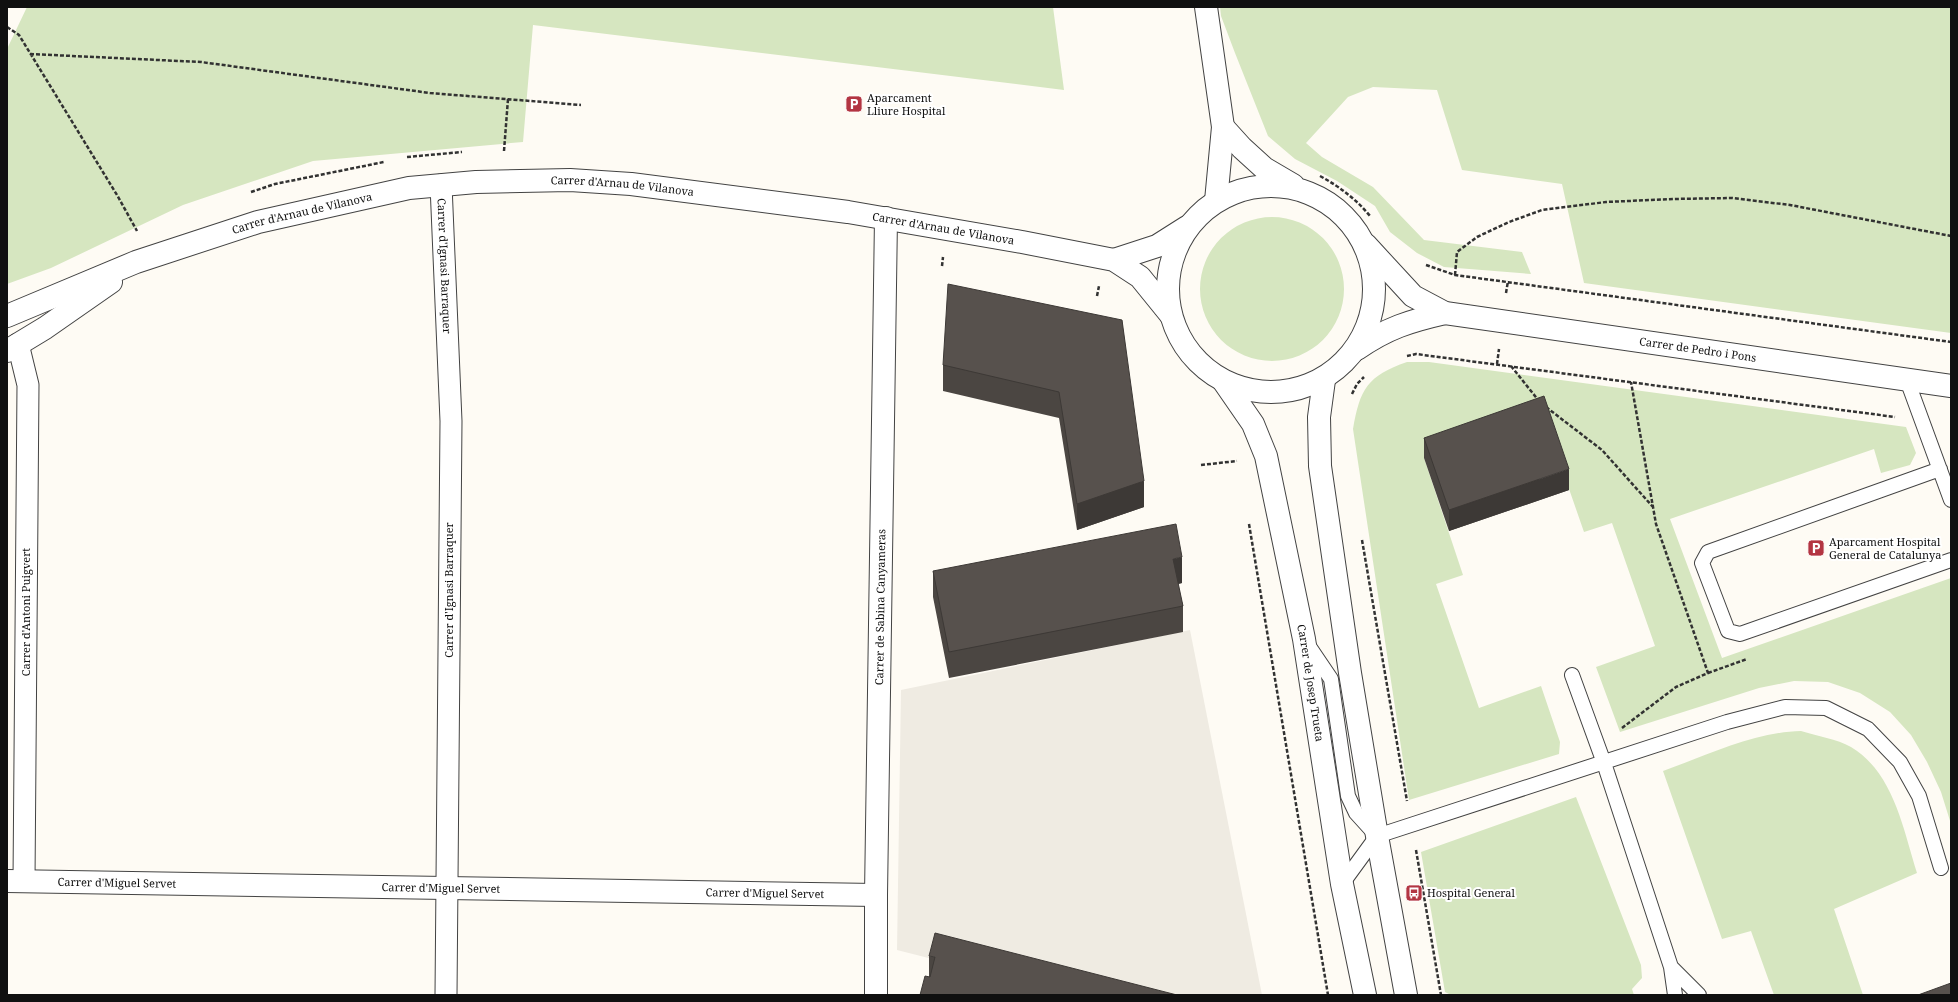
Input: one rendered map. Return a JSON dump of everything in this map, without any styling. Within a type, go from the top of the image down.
[{"type":"street","points":[[1206,7],[1223,127],[1216,201]]},
{"type":"street","points":[[1223,127],[1242,148],[1264,168],[1300,189],[1327,201],[1349,220],[1366,245],[1375,280],[1372,316],[1357,349],[1342,366],[1324,380],[1292,392],[1257,393],[1224,382],[1200,365],[1182,342],[1170,314],[1168,282],[1175,252],[1190,224],[1216,201],[1242,190],[1271,185],[1300,189]]},
{"type":"street","name":"Carrer d'Arnau de Vilanova","points":[[7,316],[136,262],[258,222],[409,188],[441,184],[570,180],[631,184],[848,212],[1114,260],[1140,277],[1170,314]]},
{"type":"street","name":"Carrer d'Ignasi Barraquer","points":[[441,184],[451,421],[446,995]]},
{"type":"street","name":"Carrer de Sabina Canyameras","points":[[876,995],[876,895],[886,218]]},
{"type":"street","name":"Carrer d'Arnau de Vilanova","points":[[1114,260],[1157,246],[1190,224]]},
{"type":"street","name":"Carrer de Pedro i Pons","points":[[1366,245],[1413,296],[1445,313],[1951,386]]},
{"type":"street","name":"Carrer d'Arnau de Vilanova","points":[[12,348],[61,317],[126,272],[136,262]]},
{"type":"street","name":"Carrer de Pedro i Pons","points":[[1357,349],[1379,334],[1398,325],[1445,313]]},
{"type":"street","name":"Carrer d'Antoni Puigvert","points":[[12,348],[28,384],[16,881]]},
{"type":"street","points":[[1324,380],[1319,418],[1320,466],[1377,836],[1406,995]]},
{"type":"street","name":"Carrer de Josep Trueta","points":[[1224,382],[1254,424],[1266,456],[1304,639],[1342,884],[1365,995]]},
{"type":"street","name":"Carrer d'Miguel Servet","points":[[16,881],[876,895]]},
{"type":"lane","points":[[1907,380],[1951,500]]},
{"type":"lane","points":[[1940,469],[1708,552],[1702,563],[1728,631],[1740,634],[1951,560]]},
{"type":"lane","points":[[1304,639],[1330,679],[1348,796],[1356,813],[1377,836]]},
{"type":"lane","points":[[1572,675],[1604,763],[1671,967],[1675,995]]},
{"type":"lane","points":[[1342,884],[1377,836],[1727,722],[1785,707],[1826,708],[1868,729],[1900,762],[1919,796],[1941,868]]},
{"type":"lane","points":[[1671,967],[1700,995]]},
{"type":"path","points":[[7,26],[18,35],[117,194],[139,235]]},
{"type":"path","points":[[30,54],[201,62],[430,93],[581,105]]},
{"type":"path","points":[[504,151],[508,99]]},
{"type":"path","points":[[1318,175],[1343,189],[1360,204],[1374,220]]},
{"type":"path","points":[[1455,274],[1457,252],[1477,237],[1509,222],[1542,210],[1606,202],[1732,198],[1790,205],[1951,236]]},
{"type":"path","points":[[1421,263],[1455,274],[1951,342]]},
{"type":"path","points":[[1404,356],[1416,354],[1510,365],[1923,421]]},
{"type":"path","points":[[1510,365],[1539,402]]},
{"type":"path","points":[[1352,396],[1357,384],[1366,375]]},
{"type":"path","points":[[1598,747],[1676,687],[1708,673],[1656,524],[1631,382]]},
{"type":"path","points":[[1546,406],[1602,450],[1653,508]]},
{"type":"path","points":[[1238,460],[1239,468]]},
{"type":"path","points":[[1248,523],[1328,995]]},
{"type":"path","points":[[1362,538],[1441,995]]},
{"type":"green space","points":[[27,7],[1053,7],[1064,90],[533,25],[523,142],[313,161],[183,205],[51,268],[7,284],[7,49]]},
{"type":"green space","points":[[1220,7],[1951,7],[1951,333],[1584,283],[1562,184],[1462,170],[1437,90],[1373,87],[1348,97],[1306,143],[1322,157],[1373,187],[1424,240],[1522,252],[1531,274],[1444,267],[1417,253],[1390,232],[1375,206],[1337,181],[1295,159],[1268,136],[1221,16]]},
{"type":"green space","points":[[1265,217],[1279,217],[1306,225],[1318,233],[1328,243],[1339,261],[1343,275],[1343,303],[1339,317],[1328,335],[1318,345],[1300,356],[1279,361],[1265,361],[1238,353],[1226,345],[1216,335],[1205,317],[1200,296],[1200,282],[1208,255],[1216,243],[1226,233],[1244,222]]},
{"type":"green space","points":[[1407,362],[1429,362],[1906,427],[1916,453],[1910,465],[1881,473],[1874,449],[1670,519],[1722,658],[1951,578],[1951,824],[1941,792],[1927,762],[1911,735],[1890,712],[1860,693],[1828,682],[1794,681],[1759,688],[1620,732],[1596,667],[1655,646],[1612,523],[1584,532],[1544,417],[1424,458],[1463,575],[1436,584],[1479,708],[1541,686],[1560,742],[1559,754],[1409,800],[1353,429],[1359,404],[1368,386],[1374,379],[1383,373],[1393,367]]},
{"type":"green space","points":[[1801,731],[1851,747],[1866,758],[1877,771],[1895,803],[1917,873],[1834,909],[1863,995],[1774,995],[1751,931],[1722,939],[1663,771],[1731,745],[1766,735]]},
{"type":"green space","points":[[1576,797],[1641,965],[1642,978],[1632,989],[1634,995],[1451,995],[1445,992],[1421,852]]},
{"type":"shaded area","points":[[1190,630],[1262,995],[1074,995],[897,950],[901,690]]},
{"type":"building","points":[[948,284],[1122,320],[1144,481],[1077,504],[1059,392],[943,365]]},
{"type":"building","points":[[1544,396],[1569,469],[1449,510],[1424,438]]},
{"type":"building","points":[[1176,524],[1182,557],[1173,559],[1183,606],[949,652],[933,571]]},
{"type":"building","points":[[935,933],[1177,995],[920,995],[925,976],[930,977],[935,957],[929,956]]},
{"type":"building","points":[[1951,983],[1951,995],[1918,995]]},
{"type":"place","name":"Aparcament Lliure Hospital","points":[[854,104]]},
{"type":"place","name":"Aparcament Hospital General de Catalunya","points":[[1816,548]]},
{"type":"place","name":"Hospital General","points":[[1414,893]]}]
